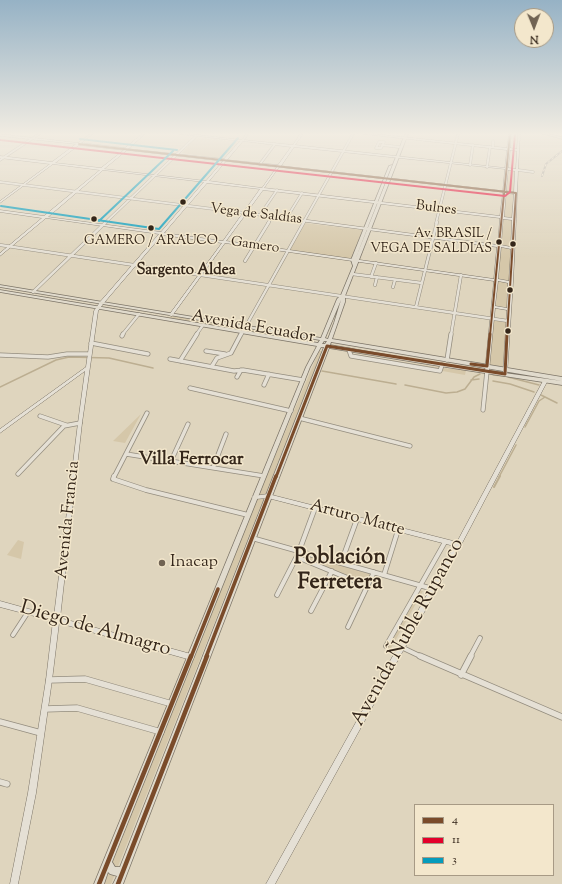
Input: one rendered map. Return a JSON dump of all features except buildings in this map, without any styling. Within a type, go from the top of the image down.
[{"type":"main road","points":[[118,884],[340,314],[343,296],[388,178]]},
{"type":"main road","name":"Avenida Ecuador","points":[[0,286],[139,314],[203,325],[244,329]]},
{"type":"main road","name":"Avenida Ecuador","points":[[0,291],[171,315],[321,342],[348,350],[442,365],[505,371]]},
{"type":"main road","points":[[22,295],[33,292]]},
{"type":"main road","points":[[99,884],[308,367],[321,342],[339,299],[343,296]]},
{"type":"main road","points":[[162,318],[171,315]]},
{"type":"main road","name":"Avenida Ecuador","points":[[328,344],[447,360],[487,369]]},
{"type":"main road","points":[[505,371],[562,379]]},
{"type":"main road","points":[[505,371],[562,383]]},
{"type":"main road","points":[[249,512],[256,508],[262,512]]},
{"type":"main road","points":[[108,864],[113,870],[123,872]]},
{"type":"street","points":[[0,202],[36,175]]},
{"type":"street","points":[[0,255],[95,175]]},
{"type":"street","points":[[33,292],[154,175]]},
{"type":"street","name":"Bulnes","points":[[156,175],[515,218]]},
{"type":"street","points":[[99,305],[213,175]]},
{"type":"street","points":[[171,315],[272,175]]},
{"type":"street","points":[[212,366],[217,358],[231,353],[330,175]]},
{"type":"street","points":[[362,175],[516,193]]},
{"type":"street","points":[[416,307],[448,175]]},
{"type":"street","points":[[483,410],[506,175]]},
{"type":"street","points":[[505,371],[518,175]]},
{"type":"street","points":[[506,180],[517,181]]},
{"type":"street","name":"Vega de Saldías","points":[[0,182],[513,248]]},
{"type":"street","points":[[260,215],[277,190]]},
{"type":"street","points":[[286,219],[302,193]]},
{"type":"street","name":"Gamero","points":[[0,211],[511,282]]},
{"type":"street","points":[[245,261],[272,217]]},
{"type":"street","points":[[0,245],[508,321]]},
{"type":"street","points":[[371,277],[376,263]]},
{"type":"street","points":[[352,274],[422,283]]},
{"type":"street","points":[[447,360],[461,275]]},
{"type":"street","points":[[375,285],[377,277]]},
{"type":"street","points":[[393,287],[395,280]]},
{"type":"street","name":"Avenida Francia","points":[[14,884],[32,793],[58,621],[87,368],[99,305]]},
{"type":"street","points":[[493,307],[509,309]]},
{"type":"street","points":[[122,336],[139,314]]},
{"type":"street","points":[[180,361],[203,325]]},
{"type":"street","points":[[91,343],[148,354]]},
{"type":"street","points":[[206,351],[227,354]]},
{"type":"street","points":[[0,355],[48,357],[67,354],[89,356]]},
{"type":"street","points":[[170,359],[303,380]]},
{"type":"street","points":[[0,431],[87,368]]},
{"type":"street","points":[[237,377],[241,370]]},
{"type":"street","points":[[264,384],[269,374]]},
{"type":"street","name":"Avenida Ñuble Rupanco","points":[[270,884],[458,545],[546,380]]},
{"type":"street","points":[[190,388],[290,411]]},
{"type":"street","points":[[147,413],[113,479],[154,492],[249,512]]},
{"type":"street","points":[[40,416],[66,425],[80,424]]},
{"type":"street","points":[[299,418],[410,446]]},
{"type":"street","points":[[171,461],[188,424]]},
{"type":"street","points":[[18,474],[66,425]]},
{"type":"street","points":[[212,468],[226,434]]},
{"type":"street","points":[[126,454],[264,476]]},
{"type":"street","name":"Arturo Matte","points":[[255,497],[268,496],[458,545]]},
{"type":"street","points":[[277,594],[297,557],[315,508]]},
{"type":"street","points":[[341,563],[357,519]]},
{"type":"street","points":[[384,575],[398,530]]},
{"type":"street","points":[[252,538],[433,589]]},
{"type":"street","name":"Avenida Ñuble Rupanco","points":[[386,646],[446,542]]},
{"type":"street","points":[[297,557],[367,586]]},
{"type":"street","points":[[311,611],[332,571]]},
{"type":"street","points":[[348,627],[374,572]]},
{"type":"street","name":"Diego de Almagro","points":[[0,604],[191,657]]},
{"type":"street","points":[[13,635],[28,612]]},
{"type":"street","points":[[461,675],[480,638]]},
{"type":"street","points":[[401,646],[461,675],[562,717]]},
{"type":"street","points":[[49,680],[85,679],[172,704]]},
{"type":"street","points":[[45,709],[77,708],[161,732]]},
{"type":"street","points":[[0,722],[41,733]]},
{"type":"street","points":[[0,782],[7,784]]},
{"type":"shaded area","points":[[508,175],[516,175],[515,192],[506,191]]},
{"type":"shaded area","points":[[506,193],[515,194],[513,218],[504,217]]},
{"type":"shaded area","points":[[504,218],[513,219],[510,247],[501,246]]},
{"type":"shaded area","points":[[304,223],[363,230],[351,259],[289,251]]},
{"type":"shaded area","points":[[501,247],[511,248],[509,281],[498,279]]},
{"type":"shaded area","points":[[498,281],[509,282],[507,307],[496,306]]},
{"type":"shaded area","points":[[172,316],[241,328],[240,331],[167,318]]},
{"type":"shaded area","points":[[493,320],[506,322],[503,367],[489,365]]},
{"type":"shaded area","points":[[247,329],[311,339],[309,341],[281,338],[245,331]]},
{"type":"shaded area","points":[[319,351],[322,351],[111,884],[103,884],[235,552]]},
{"type":"shaded area","points":[[358,355],[442,368],[466,370],[465,375]]},
{"type":"shaded area","points":[[141,414],[125,443],[113,441]]},
{"type":"shaded area","points":[[18,540],[24,542],[21,559],[7,555]]},
{"type":"shaded area","points":[[302,554],[370,574],[365,583],[301,557]]},
{"type":"shaded area","points":[[418,590],[423,591],[390,650],[385,648]]},
{"type":"waterway","points":[[0,387],[56,360],[69,357],[109,358],[153,368]]},
{"type":"waterway","points":[[322,371],[396,384]]},
{"type":"waterway","points":[[472,380],[480,374]]},
{"type":"waterway","points":[[493,375],[505,376]]},
{"type":"waterway","points":[[508,377],[539,385]]},
{"type":"waterway","points":[[472,380],[479,379]]},
{"type":"waterway","points":[[405,385],[446,393],[457,392],[465,389],[472,380]]},
{"type":"waterway","points":[[493,381],[510,384],[534,392]]},
{"type":"waterway","points":[[541,395],[545,397]]},
{"type":"waterway","points":[[525,427],[539,401],[545,397]]},
{"type":"waterway","points":[[545,397],[557,403]]},
{"type":"waterway","points":[[499,477],[516,445]]},
{"type":"waterway","points":[[494,487],[500,476]]},
{"type":"transit line","name":"3","points":[[99,221],[147,175]]},
{"type":"transit line","name":"3","points":[[1,206],[159,229],[206,175]]},
{"type":"transit line","name":"11","points":[[318,175],[505,196],[510,192],[511,175]]},
{"type":"transit line","name":"4","points":[[118,884],[327,346],[505,374],[516,193],[358,175]]},
{"type":"transit line","name":"4","points":[[471,364],[487,366],[506,175]]},
{"type":"transit line","name":"4","points":[[99,884],[218,589]]},
{"type":"place","name":"GAMERO / ARAUCO","points":[[151,228]]},
{"type":"place","name":"Av. BRASIL / VEGA DE SALDIAS","points":[[499,242]]},
{"type":"place","name":"Inacap","points":[[162,563]]},
{"type":"district","name":"Sargento Aldea","points":[[186,271]]},
{"type":"district","name":"Villa Ferrocar","points":[[191,461]]},
{"type":"district","name":"Población Ferretera","points":[[340,572]]}]
